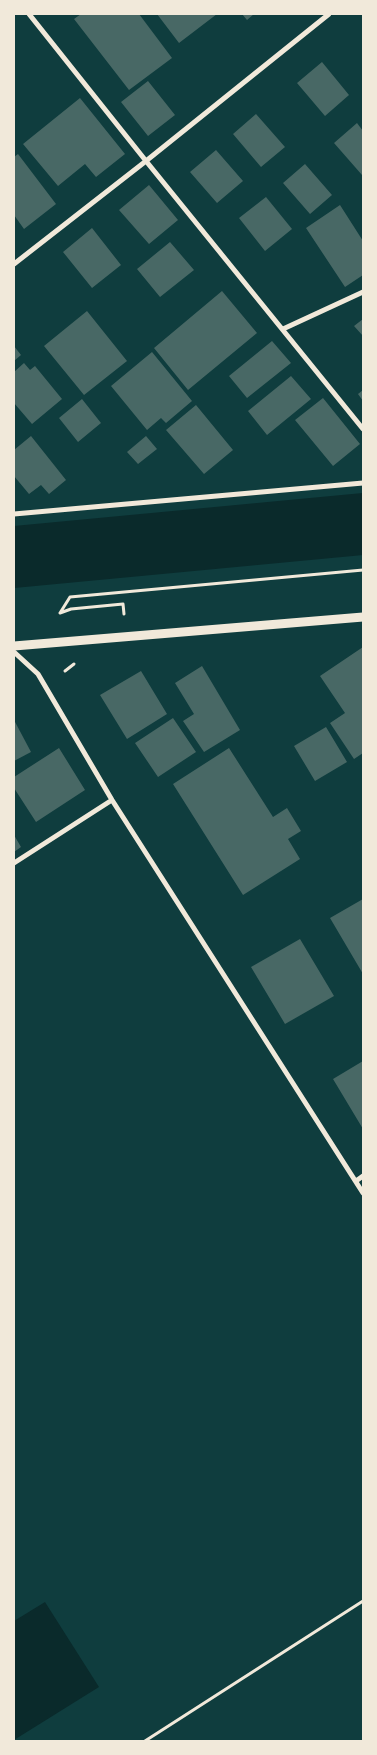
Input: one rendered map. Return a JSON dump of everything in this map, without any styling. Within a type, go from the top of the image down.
[{"type":"street","points":[[29,14],[363,429]]},
{"type":"street","points":[[14,264],[329,14]]},
{"type":"street","points":[[283,329],[363,292]]},
{"type":"street","points":[[14,514],[363,484]]},
{"type":"street","points":[[14,646],[363,617]]},
{"type":"street","points":[[14,652],[38,674],[112,800],[363,1193]]},
{"type":"street","points":[[14,863],[112,800]]},
{"type":"street","points":[[356,1181],[363,1176]]},
{"type":"path","points":[[118,604],[71,609],[60,613],[70,597],[363,570]]},
{"type":"path","points":[[65,671],[76,663]]},
{"type":"path","points":[[144,1741],[363,1601]]},
{"type":"water","points":[[45,1602],[99,1687],[14,1740],[14,1621]]},
{"type":"building","points":[[81,14],[139,14],[172,58],[129,90],[74,19]]},
{"type":"building","points":[[157,14],[217,14],[179,43]]},
{"type":"building","points":[[242,14],[254,14],[247,20]]},
{"type":"building","points":[[322,62],[349,95],[325,116],[297,83]]},
{"type":"building","points":[[148,81],[175,115],[148,136],[121,102]]},
{"type":"building","points":[[80,98],[125,154],[96,177],[85,164],[58,186],[23,144]]},
{"type":"building","points":[[256,114],[285,147],[261,167],[233,134]]},
{"type":"building","points":[[357,123],[363,131],[362,175],[334,143]]},
{"type":"building","points":[[216,150],[243,181],[217,203],[190,172]]},
{"type":"building","points":[[18,154],[56,204],[24,229],[14,215],[14,157]]},
{"type":"building","points":[[305,164],[332,195],[310,214],[283,183]]},
{"type":"building","points":[[149,185],[178,220],[149,244],[119,210]]},
{"type":"building","points":[[266,197],[292,229],[265,251],[239,218]]},
{"type":"building","points":[[340,205],[363,241],[363,275],[345,287],[306,228]]},
{"type":"building","points":[[92,228],[121,265],[92,288],[63,252]]},
{"type":"building","points":[[170,242],[194,270],[160,297],[137,269]]},
{"type":"building","points":[[222,291],[257,333],[188,390],[154,348]]},
{"type":"building","points":[[87,311],[127,361],[84,395],[44,346]]},
{"type":"building","points":[[363,319],[363,336],[354,326]]},
{"type":"building","points":[[272,341],[291,363],[247,398],[229,376]]},
{"type":"building","points":[[14,346],[21,355],[14,361]]},
{"type":"building","points":[[152,352],[192,401],[166,423],[161,418],[147,430],[111,386]]},
{"type":"building","points":[[24,363],[30,370],[35,366],[62,399],[32,424],[14,403],[14,372]]},
{"type":"building","points":[[291,376],[311,399],[267,435],[248,411]]},
{"type":"building","points":[[363,390],[363,401],[358,394]]},
{"type":"building","points":[[323,398],[360,444],[333,466],[295,420]]},
{"type":"building","points":[[82,399],[101,423],[78,442],[59,418]]},
{"type":"building","points":[[196,405],[233,450],[204,474],[166,430]]},
{"type":"building","points":[[31,436],[66,480],[49,494],[41,485],[29,494],[14,476],[14,450]]},
{"type":"building","points":[[146,436],[157,449],[138,464],[127,452]]},
{"type":"building","points":[[363,647],[363,753],[354,759],[330,723],[345,713],[320,676]]},
{"type":"building","points":[[202,666],[240,730],[204,752],[183,721],[194,714],[175,683]]},
{"type":"building","points":[[141,671],[167,714],[127,739],[100,695]]},
{"type":"building","points":[[173,718],[196,752],[158,777],[135,743]]},
{"type":"building","points":[[14,720],[31,752],[14,761]]},
{"type":"building","points":[[326,727],[347,762],[315,781],[294,746]]},
{"type":"building","points":[[59,748],[85,790],[36,822],[14,788],[14,777]]},
{"type":"building","points":[[229,748],[273,817],[287,808],[301,831],[288,839],[300,859],[243,895],[173,784]]},
{"type":"building","points":[[14,835],[21,847],[14,852]]},
{"type":"building","points":[[363,899],[363,974],[330,918]]},
{"type":"building","points":[[300,939],[334,996],[285,1024],[251,967]]},
{"type":"building","points":[[363,1061],[363,1129],[333,1079]]},
{"type":"waterway","points":[[14,557],[363,524]]}]
